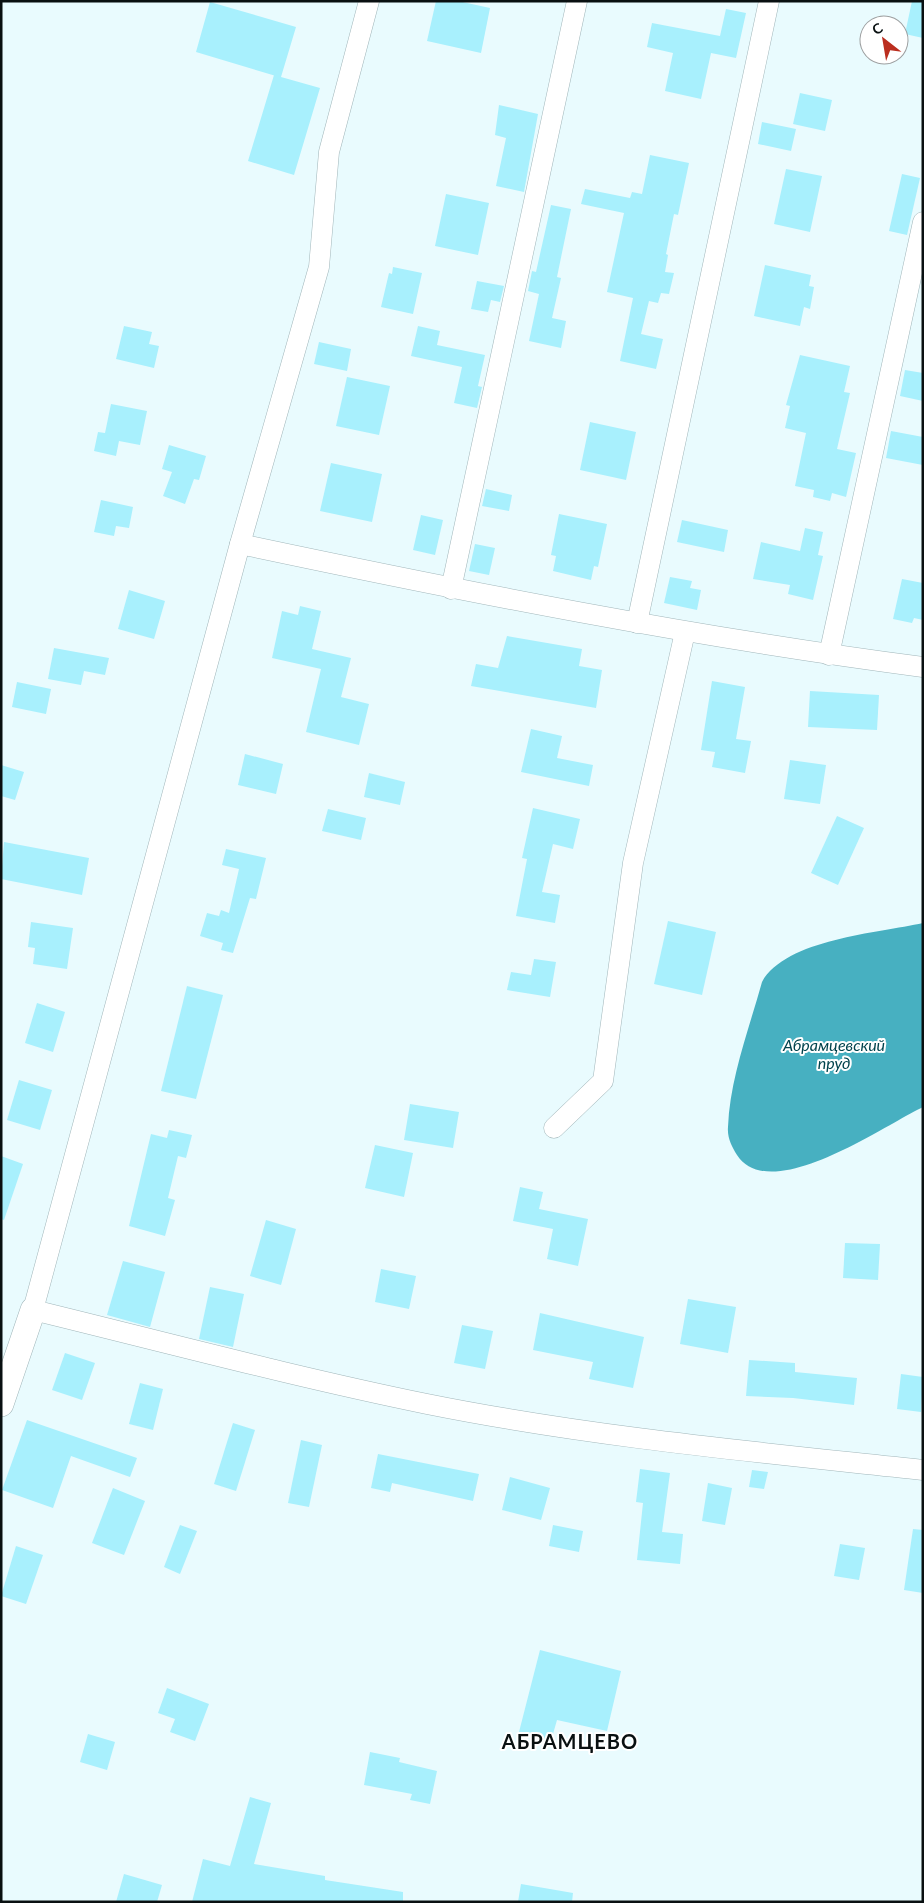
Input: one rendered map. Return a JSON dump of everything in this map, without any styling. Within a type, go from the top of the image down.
[{"type":"street","points":[[1,1404],[33,1310],[240,544],[319,267],[329,152],[369,1]]},
{"type":"street","points":[[451,589],[577,1]]},
{"type":"street","points":[[637,623],[769,1]]},
{"type":"street","points":[[829,655],[923,222]]},
{"type":"street","points":[[240,544],[451,589],[684,632],[829,655],[923,667]]},
{"type":"street","points":[[554,1128],[603,1081],[633,863],[684,632]]},
{"type":"street","points":[[33,1310],[315,1379],[428,1404],[632,1439],[923,1470]]},
{"type":"water","name":"Абрамцевский пруд","points":[[923,923],[923,1107],[856,1144],[828,1157],[800,1167],[775,1172],[753,1168],[735,1152],[729,1139],[728,1127],[736,1072],[762,982],[774,968],[791,956],[812,947],[835,940]]},
{"type":"building","points":[[436,1],[458,1],[490,8],[481,53],[427,41]]},
{"type":"building","points":[[912,1],[923,1],[923,38],[909,35],[909,15]]},
{"type":"building","points":[[210,2],[296,27],[281,77],[320,88],[294,175],[248,161],[274,75],[196,52]]},
{"type":"building","points":[[726,9],[746,13],[736,58],[711,53],[701,99],[665,91],[673,53],[647,47],[652,23],[720,36]]},
{"type":"building","points":[[800,93],[832,100],[825,131],[793,124]]},
{"type":"building","points":[[499,105],[538,114],[524,192],[496,186],[506,138],[495,135]]},
{"type":"building","points":[[762,122],[796,129],[791,151],[758,144]]},
{"type":"building","points":[[650,155],[689,163],[678,215],[674,214],[666,254],[668,255],[665,272],[674,273],[669,294],[661,293],[658,303],[649,301],[641,334],[663,339],[656,369],[620,361],[633,298],[607,292],[624,213],[581,204],[585,189],[630,198],[632,192],[642,194]]},
{"type":"building","points":[[786,169],[822,176],[810,232],[774,224]]},
{"type":"building","points":[[902,174],[920,178],[907,235],[889,231]]},
{"type":"building","points":[[446,194],[489,203],[478,255],[435,246]]},
{"type":"building","points":[[551,205],[571,209],[557,277],[561,278],[552,318],[566,321],[561,348],[529,341],[539,294],[528,291],[532,271],[536,272]]},
{"type":"building","points":[[765,265],[811,275],[809,286],[814,287],[810,309],[804,307],[800,326],[754,316]]},
{"type":"building","points":[[393,267],[422,273],[413,314],[381,307],[389,273],[392,274]]},
{"type":"building","points":[[477,281],[504,286],[500,302],[491,300],[488,312],[471,309]]},
{"type":"building","points":[[124,326],[152,332],[149,344],[159,346],[154,368],[116,359]]},
{"type":"building","points":[[418,326],[440,331],[437,345],[485,355],[478,386],[482,387],[477,408],[454,403],[462,367],[411,356]]},
{"type":"building","points":[[319,342],[351,349],[347,371],[314,364]]},
{"type":"building","points":[[800,355],[850,366],[844,392],[850,393],[837,449],[856,453],[846,497],[832,493],[830,501],[813,497],[814,490],[795,486],[806,433],[785,428],[790,406],[786,405]]},
{"type":"building","points":[[905,370],[923,373],[923,401],[900,396]]},
{"type":"building","points":[[347,377],[390,386],[379,435],[336,426]]},
{"type":"building","points":[[111,404],[147,411],[140,445],[119,441],[116,456],[94,451],[98,432],[105,433]]},
{"type":"building","points":[[590,422],[636,432],[626,480],[580,470]]},
{"type":"building","points":[[891,431],[923,437],[923,465],[886,458]]},
{"type":"building","points":[[169,445],[206,456],[199,480],[194,479],[185,504],[163,496],[172,472],[162,469]]},
{"type":"building","points":[[331,463],[382,474],[372,522],[320,511]]},
{"type":"building","points":[[486,489],[512,495],[509,511],[482,506]]},
{"type":"building","points":[[101,500],[133,507],[129,528],[116,526],[114,536],[94,532]]},
{"type":"building","points":[[559,514],[607,524],[598,567],[594,566],[591,580],[553,571],[556,556],[551,555]]},
{"type":"building","points":[[421,515],[443,520],[435,555],[413,550]]},
{"type":"building","points":[[682,520],[728,530],[724,552],[677,542]]},
{"type":"building","points":[[805,528],[823,532],[818,555],[823,556],[813,600],[788,594],[790,585],[753,579],[761,542],[800,551]]},
{"type":"building","points":[[475,544],[495,548],[489,575],[469,571]]},
{"type":"building","points":[[670,577],[692,581],[690,588],[701,590],[697,610],[664,603]]},
{"type":"building","points":[[902,579],[923,583],[923,620],[914,618],[912,623],[893,619]]},
{"type":"building","points":[[129,590],[165,601],[154,639],[118,629]]},
{"type":"building","points":[[300,606],[321,611],[312,649],[351,658],[341,697],[369,704],[359,745],[306,732],[321,669],[272,658],[282,611],[298,615]]},
{"type":"building","points":[[507,636],[582,649],[579,666],[602,670],[596,708],[471,686],[476,664],[498,668]]},
{"type":"building","points":[[54,648],[109,658],[105,675],[84,671],[81,685],[48,679]]},
{"type":"building","points":[[712,681],[745,687],[736,739],[751,741],[745,773],[712,767],[715,752],[701,750]]},
{"type":"building","points":[[17,682],[51,689],[46,714],[12,707]]},
{"type":"building","points":[[810,691],[879,695],[877,730],[808,727]]},
{"type":"building","points":[[531,729],[562,736],[557,758],[593,765],[589,786],[521,772]]},
{"type":"building","points":[[245,754],[283,764],[276,794],[238,785]]},
{"type":"building","points":[[790,760],[826,765],[820,804],[784,799]]},
{"type":"building","points":[[1,765],[24,772],[15,800],[1,796]]},
{"type":"building","points":[[369,773],[405,782],[400,805],[364,797]]},
{"type":"building","points":[[533,808],[580,819],[573,849],[553,844],[542,892],[560,895],[555,923],[516,916],[527,859],[522,858]]},
{"type":"building","points":[[328,809],[366,818],[361,840],[322,831]]},
{"type":"building","points":[[837,816],[864,828],[838,885],[811,873]]},
{"type":"building","points":[[4,842],[89,858],[82,895],[1,879]]},
{"type":"building","points":[[226,849],[266,858],[256,899],[250,898],[233,953],[221,950],[223,943],[200,936],[207,913],[219,916],[221,910],[229,913],[239,869],[222,865]]},
{"type":"building","points":[[668,921],[716,932],[702,995],[654,984]]},
{"type":"building","points":[[31,922],[73,928],[67,969],[33,964],[35,948],[28,947]]},
{"type":"building","points":[[534,959],[556,962],[550,997],[507,990],[511,972],[531,975]]},
{"type":"building","points":[[187,986],[223,995],[196,1099],[161,1091]]},
{"type":"building","points":[[37,1003],[65,1012],[53,1052],[25,1043]]},
{"type":"building","points":[[19,1080],[52,1090],[40,1130],[7,1120]]},
{"type":"building","points":[[410,1104],[459,1112],[453,1148],[404,1140]]},
{"type":"building","points":[[169,1130],[192,1135],[186,1158],[178,1156],[168,1198],[175,1200],[165,1236],[129,1226],[151,1134],[167,1138]]},
{"type":"building","points":[[375,1145],[413,1153],[404,1197],[365,1188]]},
{"type":"building","points":[[1,1156],[23,1164],[4,1220],[1,1219]]},
{"type":"building","points":[[520,1187],[543,1192],[539,1209],[588,1219],[578,1266],[547,1259],[553,1229],[513,1221]]},
{"type":"building","points":[[266,1220],[296,1229],[281,1285],[250,1276]]},
{"type":"building","points":[[845,1243],[880,1244],[878,1280],[843,1278]]},
{"type":"building","points":[[123,1261],[165,1272],[150,1327],[107,1315]]},
{"type":"building","points":[[381,1269],[416,1276],[409,1309],[375,1302]]},
{"type":"building","points":[[210,1287],[244,1294],[233,1347],[199,1339]]},
{"type":"building","points":[[688,1299],[736,1307],[728,1353],[680,1344]]},
{"type":"building","points":[[540,1313],[644,1337],[633,1388],[589,1379],[593,1362],[533,1350]]},
{"type":"building","points":[[462,1325],[493,1331],[485,1369],[454,1363]]},
{"type":"building","points":[[65,1353],[95,1363],[82,1400],[52,1390]]},
{"type":"building","points":[[749,1360],[795,1363],[795,1372],[857,1378],[854,1405],[793,1398],[746,1396]]},
{"type":"building","points":[[901,1374],[923,1377],[921,1412],[897,1409]]},
{"type":"building","points":[[140,1383],[163,1389],[153,1430],[129,1424]]},
{"type":"building","points":[[27,1420],[137,1458],[130,1477],[71,1456],[53,1508],[2,1490]]},
{"type":"building","points":[[233,1423],[255,1430],[236,1491],[214,1484]]},
{"type":"building","points":[[301,1440],[322,1445],[309,1507],[288,1503]]},
{"type":"building","points":[[378,1454],[479,1474],[473,1501],[392,1483],[390,1492],[371,1488]]},
{"type":"building","points":[[640,1469],[670,1473],[662,1532],[683,1534],[680,1564],[637,1560],[643,1503],[636,1502]]},
{"type":"building","points":[[752,1470],[768,1472],[764,1489],[749,1487]]},
{"type":"building","points":[[510,1477],[550,1488],[541,1520],[502,1510]]},
{"type":"building","points":[[708,1483],[732,1488],[725,1525],[702,1521]]},
{"type":"building","points":[[113,1488],[145,1501],[124,1555],[92,1543]]},
{"type":"building","points":[[180,1525],[197,1531],[180,1574],[164,1567]]},
{"type":"building","points":[[553,1525],[583,1531],[579,1552],[549,1546]]},
{"type":"building","points":[[913,1529],[923,1530],[923,1593],[904,1590]]},
{"type":"building","points":[[840,1544],[865,1548],[859,1580],[834,1576]]},
{"type":"building","points":[[16,1546],[43,1555],[26,1604],[1,1596]]},
{"type":"building","points":[[540,1650],[621,1671],[607,1731],[557,1720],[551,1741],[519,1732]]},
{"type":"building","points":[[167,1688],[209,1704],[195,1741],[170,1732],[175,1719],[158,1713]]},
{"type":"building","points":[[88,1734],[115,1742],[107,1770],[80,1762]]},
{"type":"building","points":[[370,1752],[400,1758],[399,1762],[437,1771],[430,1804],[410,1800],[412,1794],[364,1785]]},
{"type":"building","points":[[250,1797],[271,1803],[254,1864],[325,1876],[325,1880],[403,1892],[403,1902],[192,1902],[203,1859],[230,1866]]},
{"type":"building","points":[[124,1874],[162,1885],[157,1902],[116,1902]]},
{"type":"building","points":[[521,1884],[573,1893],[572,1902],[518,1902]]},
{"type":"district","name":"АБРАМЦЕВО","points":[[570,1742]]}]
